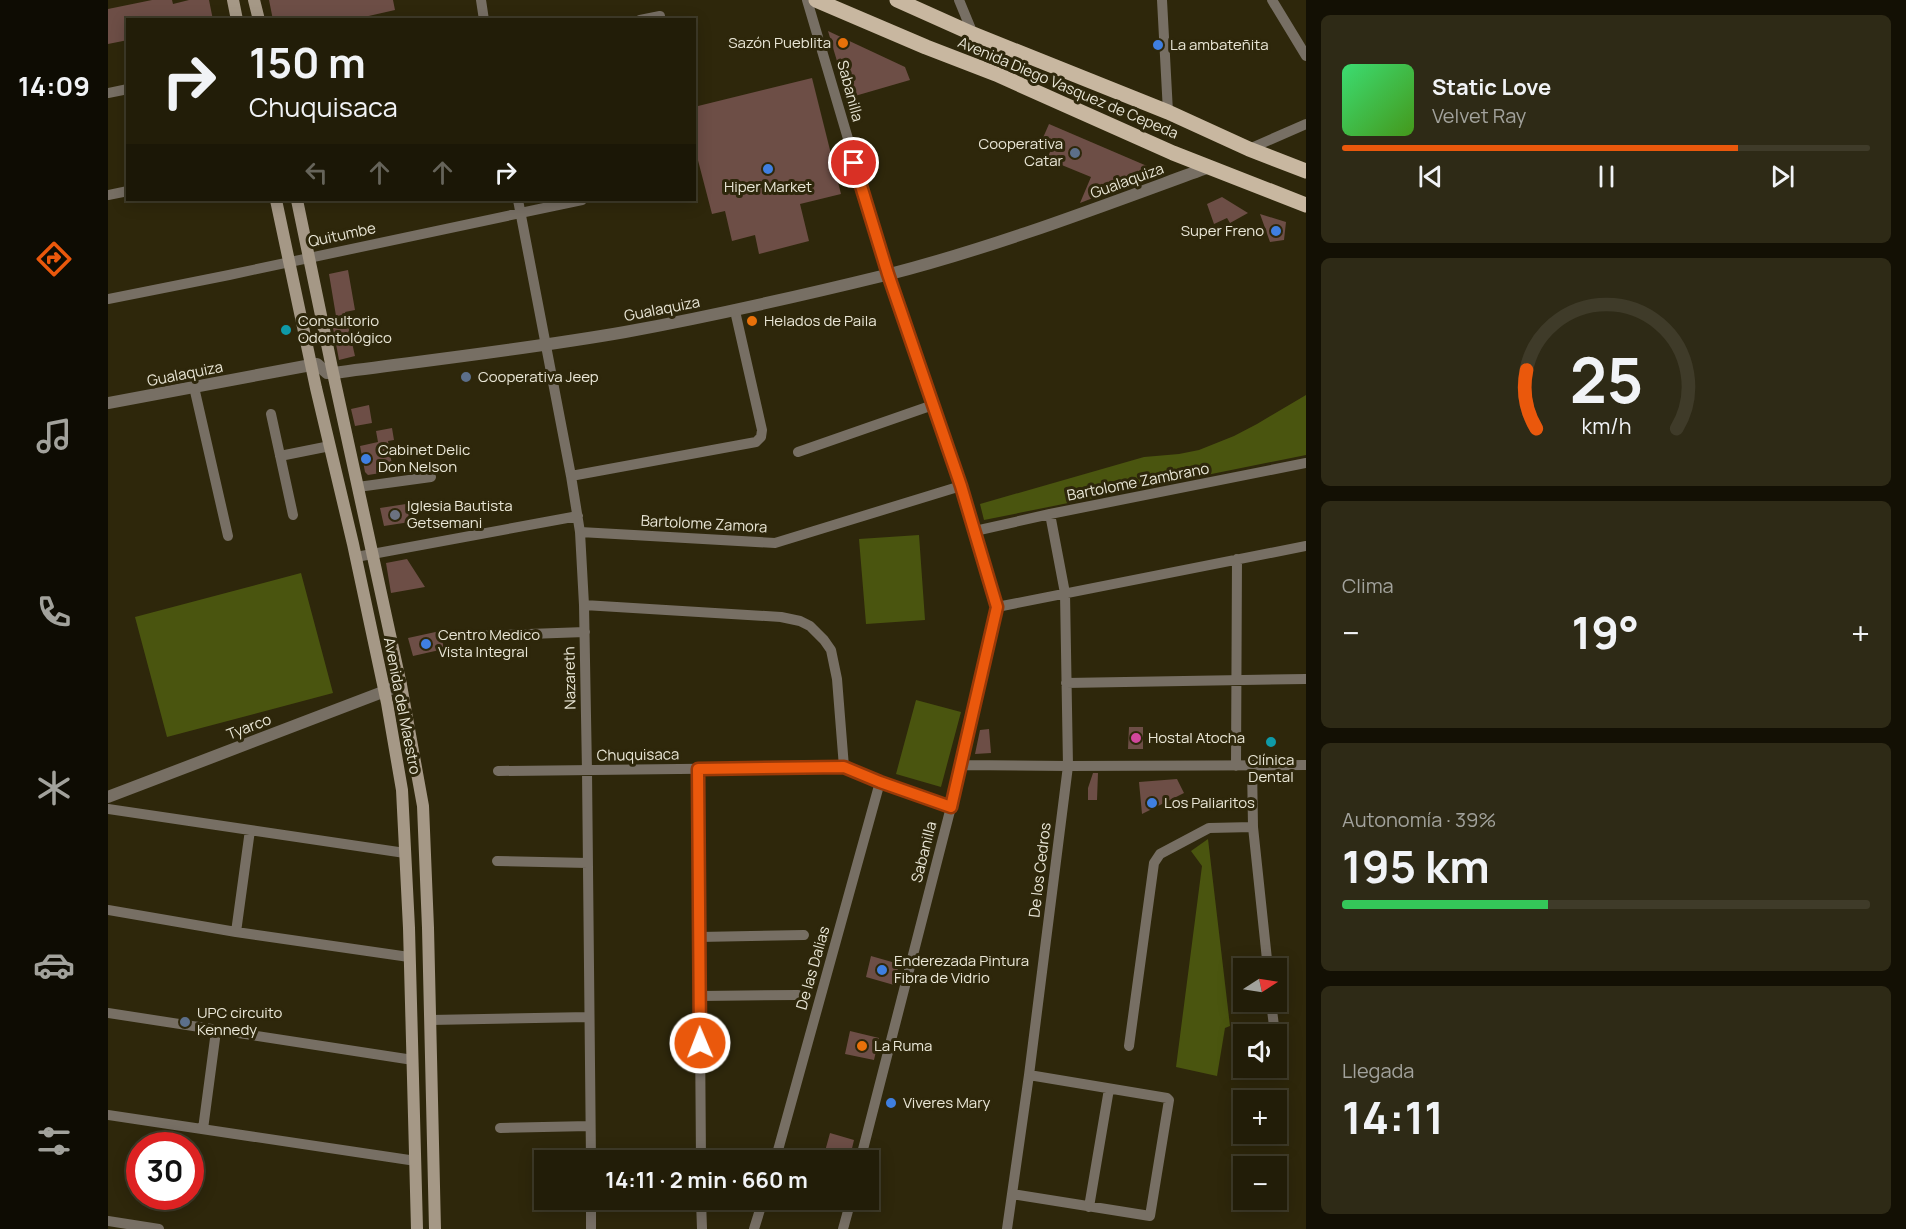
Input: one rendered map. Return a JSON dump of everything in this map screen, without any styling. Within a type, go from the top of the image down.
[{"type":"main road","points":[[233,0],[237,18]]},
{"type":"main road","points":[[254,0],[258,18]]},
{"type":"main road","name":"Avenida Diego Vasquez de Cepeda","points":[[816,0],[1001,76],[1173,153],[1306,205]]},
{"type":"main road","name":"Avenida Diego Vasquez de Cepeda","points":[[897,0],[973,34],[1168,112],[1249,149],[1306,171]]},
{"type":"main road","name":"Avenida del Maestro","points":[[276,201],[385,692],[402,790],[409,928],[417,1229]]},
{"type":"main road","name":"Avenida del Maestro","points":[[297,201],[401,685],[423,806],[435,1229]]},
{"type":"main road","points":[[396,754],[414,751]]},
{"type":"main road","points":[[409,928],[428,928]]},
{"type":"main road","points":[[414,1090],[431,1090]]},
{"type":"street","points":[[481,0],[484,18]]},
{"type":"street","name":"Sabanilla","points":[[807,0],[888,274],[961,486],[997,607],[951,807],[864,1150]]},
{"type":"street","points":[[959,0],[973,34]]},
{"type":"street","points":[[1162,0],[1168,112]]},
{"type":"street","points":[[1272,0],[1306,56]]},
{"type":"street","points":[[650,18],[660,16]]},
{"type":"street","points":[[108,93],[126,89]]},
{"type":"street","points":[[1249,149],[1306,124]]},
{"type":"street","name":"Gualaquiza","points":[[333,374],[546,345],[675,323],[888,274],[1052,225],[1209,167]]},
{"type":"street","points":[[108,195],[126,191]]},
{"type":"street","name":"Nazareth","points":[[518,201],[580,532],[585,632],[591,1150]]},
{"type":"street","name":"Quitumbe","points":[[108,299],[577,201]]},
{"type":"street","points":[[571,476],[756,442],[761,437],[762,430],[735,310]]},
{"type":"street","points":[[311,365],[316,364],[327,373],[333,374]]},
{"type":"street","name":"Gualaquiza","points":[[108,403],[311,365]]},
{"type":"street","points":[[194,387],[228,536]]},
{"type":"street","points":[[798,452],[933,405]]},
{"type":"street","points":[[271,414],[293,514]]},
{"type":"street","points":[[280,456],[330,446]]},
{"type":"street","name":"Bartolome Zambrano","points":[[975,531],[1306,464]]},
{"type":"street","points":[[358,487],[431,477]]},
{"type":"street","name":"Bartolome Zamora","points":[[580,532],[775,543],[961,486]]},
{"type":"street","name":"De los Cedros","points":[[1007,1229],[1068,766],[1065,593],[1050,514]]},
{"type":"street","points":[[356,557],[578,516]]},
{"type":"street","points":[[997,607],[1306,546]]},
{"type":"street","points":[[1236,765],[1237,559]]},
{"type":"street","points":[[584,605],[781,617],[808,625],[824,640],[834,660],[844,767]]},
{"type":"street","points":[[471,636],[585,632]]},
{"type":"street","points":[[1066,683],[1306,679]]},
{"type":"street","name":"Tyarco","points":[[108,797],[401,685]]},
{"type":"street","points":[[961,765],[1306,765]]},
{"type":"street","points":[[1252,765],[1253,826],[1267,958]]},
{"type":"street","name":"Chuquisaca","points":[[498,771],[844,767],[951,807]]},
{"type":"street","points":[[698,769],[701,1150]]},
{"type":"street","name":"De las Dalias","points":[[778,1150],[880,782]]},
{"type":"street","points":[[108,809],[405,853]]},
{"type":"street","points":[[1129,1046],[1154,863],[1160,854],[1209,828],[1253,826]]},
{"type":"street","points":[[236,932],[250,830]]},
{"type":"street","points":[[497,861],[588,863]]},
{"type":"street","points":[[108,910],[236,932],[409,957]]},
{"type":"street","points":[[699,937],[804,935]]},
{"type":"street","points":[[700,996],[798,995]]},
{"type":"street","points":[[108,1013],[413,1060]]},
{"type":"street","points":[[430,1020],[589,1017]]},
{"type":"street","points":[[203,1129],[216,1031]]},
{"type":"street","points":[[1012,1194],[1150,1216],[1169,1100],[1029,1075]]},
{"type":"street","points":[[1089,1207],[1109,1089]]},
{"type":"street","points":[[108,1115],[416,1161]]},
{"type":"street","points":[[500,1128],[590,1126]]},
{"type":"street","points":[[591,1210],[591,1229]]},
{"type":"street","points":[[701,1210],[702,1229]]},
{"type":"street","points":[[754,1229],[760,1210]]},
{"type":"street","points":[[843,1229],[848,1210]]},
{"type":"street","points":[[108,1221],[159,1229]]},
{"type":"green space","points":[[1306,395],[1306,455],[984,520],[980,504],[1144,457],[1199,450],[1234,436]]},
{"type":"green space","points":[[919,535],[925,620],[866,624],[859,539]]},
{"type":"green space","points":[[301,573],[333,693],[167,737],[135,617]]},
{"type":"green space","points":[[916,700],[961,712],[941,787],[896,774]]},
{"type":"green space","points":[[1208,839],[1230,1026],[1225,1028],[1217,1076],[1176,1067],[1202,866],[1191,851]]},
{"type":"building","points":[[152,0],[172,0],[173,4],[189,0],[209,0],[213,18],[126,18],[124,20],[126,40],[108,44],[108,9]]},
{"type":"building","points":[[269,0],[393,0],[395,10],[360,18],[273,18]]},
{"type":"building","points":[[828,31],[905,67],[910,80],[848,98]]},
{"type":"building","name":"Hiper Market","points":[[812,78],[841,194],[800,204],[809,241],[759,254],[755,235],[732,241],[725,211],[712,214],[696,153],[696,107]]},
{"type":"building","points":[[1049,124],[1147,166],[1142,179],[1080,203],[1091,177],[1047,159],[1053,145],[1042,140]]},
{"type":"building","points":[[1222,197],[1248,213],[1230,223],[1227,218],[1214,224],[1207,204]]},
{"type":"building","name":"Super Freno","points":[[1260,214],[1286,222],[1284,240],[1270,242]]},
{"type":"building","points":[[348,270],[355,310],[345,312],[355,356],[339,360],[333,328],[338,328],[329,274]]},
{"type":"building","points":[[369,405],[372,423],[355,426],[351,409]]},
{"type":"building","points":[[392,428],[394,440],[388,441],[393,471],[368,475],[365,472],[360,446],[378,442],[376,431]]},
{"type":"building","name":"Iglesia Bautista Getsemani","points":[[406,504],[410,522],[384,526],[380,508]]},
{"type":"building","points":[[407,559],[425,587],[391,593],[386,563]]},
{"type":"building","name":"Centro Medico Vista Integral","points":[[440,631],[444,649],[413,656],[408,638]]},
{"type":"building","name":"Hostal Atocha","points":[[1129,727],[1143,727],[1143,749],[1128,749]]},
{"type":"building","points":[[989,729],[991,753],[975,754],[980,730]]},
{"type":"building","points":[[1093,773],[1098,773],[1097,800],[1088,800],[1088,788]]},
{"type":"building","name":"Los Paliaritos","points":[[1177,779],[1184,793],[1142,814],[1139,782]]},
{"type":"building","name":"Enderezada Pintura Fibra de Vidrio","points":[[871,956],[899,964],[894,985],[866,977]]},
{"type":"building","name":"La Ruma","points":[[850,1031],[879,1038],[874,1060],[845,1054]]},
{"type":"building","points":[[830,1133],[854,1140],[852,1150],[825,1150]]},
{"type":"place","name":"Sazón Pueblita","points":[[843,43]]},
{"type":"place","name":"La ambateñita","points":[[1158,45]]},
{"type":"place","name":"Cooperativa Catar","points":[[1075,153]]},
{"type":"place","name":"Hiper Market","points":[[768,169]]},
{"type":"place","name":"Super Freno","points":[[1276,231]]},
{"type":"place","name":"Helados de Paila","points":[[752,321]]},
{"type":"place","name":"Consultorio Odontológico","points":[[286,330]]},
{"type":"place","name":"Cooperativa Jeep","points":[[466,377]]},
{"type":"place","name":"Cabinet Delic Don Nelson","points":[[366,459]]},
{"type":"place","name":"Iglesia Bautista Getsemani","points":[[395,515]]},
{"type":"place","name":"Centro Medico Vista Integral","points":[[426,644]]},
{"type":"place","name":"Hostal Atocha","points":[[1136,738]]},
{"type":"place","name":"Clínica Dental","points":[[1271,742]]},
{"type":"place","name":"Los Paliaritos","points":[[1152,803]]},
{"type":"place","name":"Enderezada Pintura Fibra de Vidrio","points":[[882,970]]},
{"type":"place","name":"UPC circuito Kennedy","points":[[185,1022]]},
{"type":"place","name":"La Ruma","points":[[862,1046]]},
{"type":"place","name":"Viveres Mary","points":[[891,1103]]},
{"type":"route","points":[[700,1043],[698,769],[844,767],[951,807],[997,607],[961,486],[888,274],[854,163]]}]
